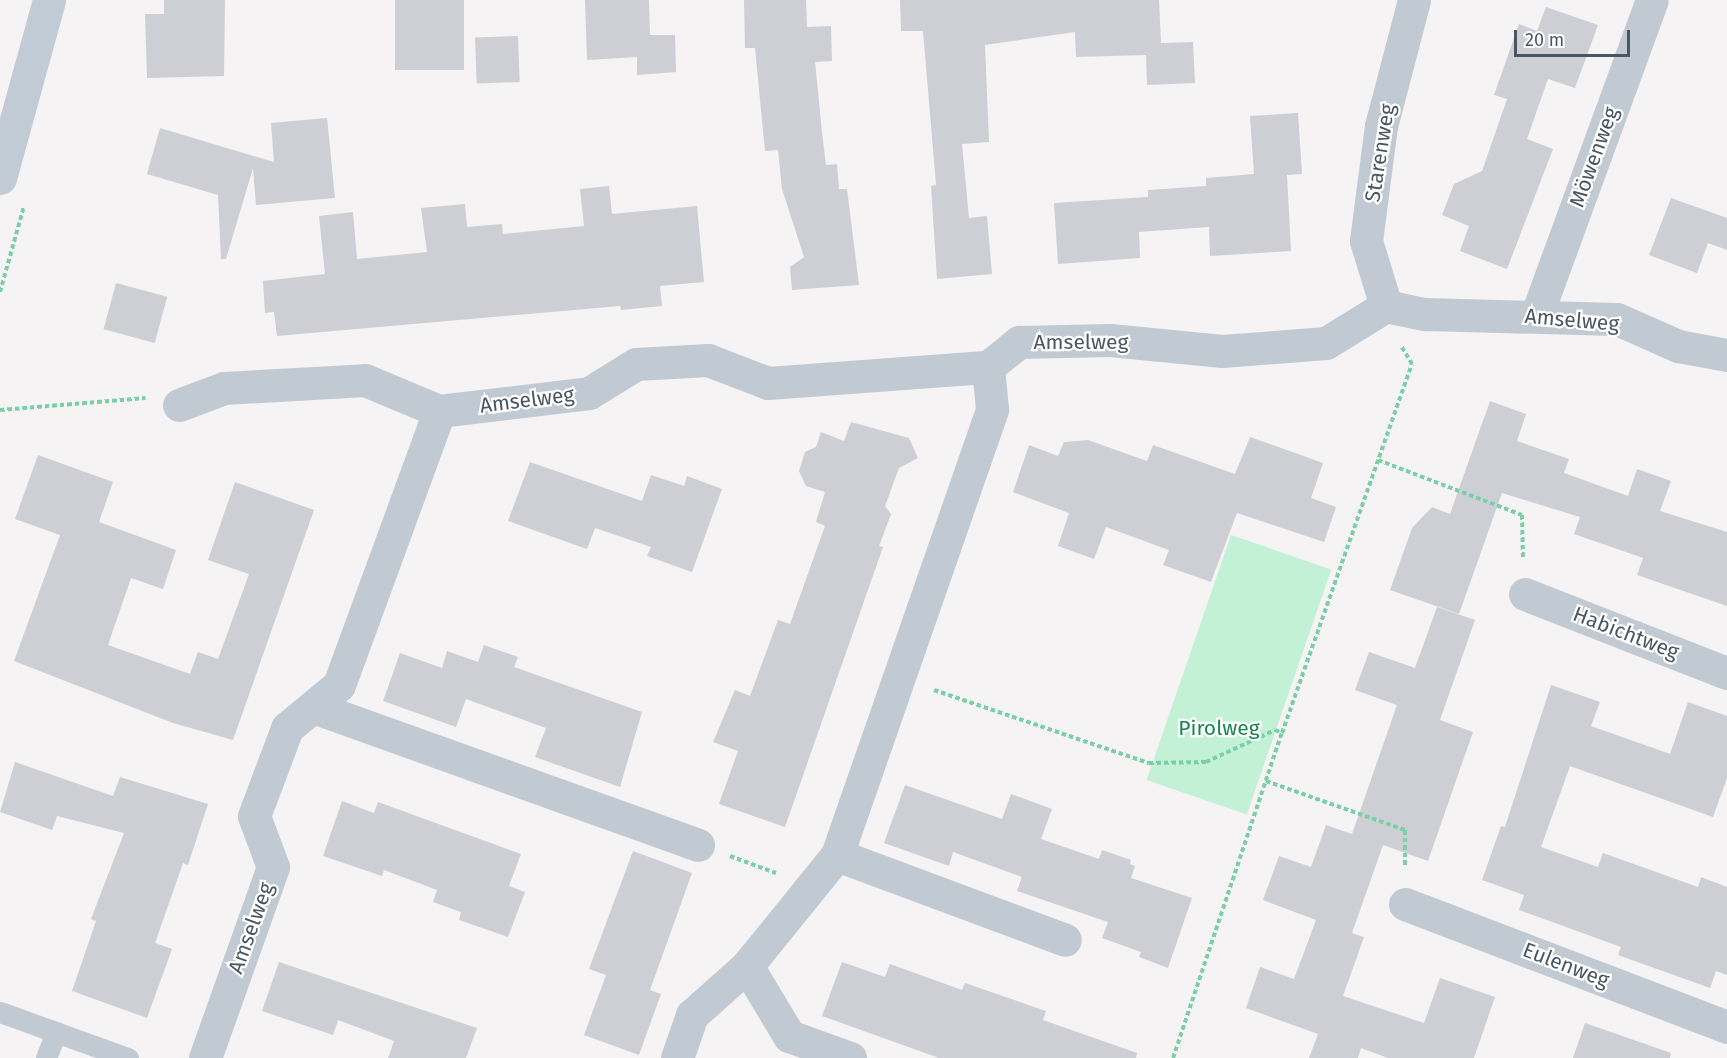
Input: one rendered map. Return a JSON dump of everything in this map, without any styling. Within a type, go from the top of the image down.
[{"type":"main road","points":[[0,178],[49,0]]},
{"type":"street","name":"Starenweg","points":[[1386,306],[1366,241],[1381,126],[1414,0]]},
{"type":"street","name":"Möwenweg","points":[[1537,314],[1652,0]]},
{"type":"street","name":"Amselweg","points":[[179,405],[224,388],[365,380],[439,411],[589,393],[636,364],[708,360],[768,383],[987,367],[1019,342],[1110,340],[1222,351],[1326,343],[1386,306],[1425,314],[1537,314],[1617,319],[1678,346],[1727,355]]},
{"type":"street","points":[[677,1058],[692,1015],[747,966],[814,888],[837,855],[992,409],[987,367]]},
{"type":"street","name":"Amselweg","points":[[205,1058],[273,867],[254,816],[287,728],[339,685],[439,411]]},
{"type":"street","name":"Habichtweg","points":[[1525,594],[1727,673]]},
{"type":"street","points":[[313,707],[698,845]]},
{"type":"street","points":[[837,855],[1065,940]]},
{"type":"street","name":"Eulenweg","points":[[1405,904],[1727,1027]]},
{"type":"street","points":[[747,966],[789,1036],[850,1058]]},
{"type":"lane","points":[[0,1012],[128,1058]]},
{"type":"lane","points":[[46,1058],[56,1032]]},
{"type":"path","points":[[1173,1058],[1282,733],[1413,364],[1395,338],[1386,306]]},
{"type":"path","points":[[0,410],[138,396],[179,405]]},
{"type":"path","points":[[1378,460],[1522,515],[1525,594]]},
{"type":"path","points":[[899,676],[1149,763],[1206,762],[1275,730],[1282,733]]},
{"type":"path","points":[[1266,781],[1405,830],[1405,904]]},
{"type":"path","points":[[698,845],[814,888]]},
{"type":"green space","name":"Pirolweg","points":[[1231,535],[1331,570],[1247,814],[1147,780]]},
{"type":"building","points":[[164,0],[225,0],[224,76],[147,78],[145,14],[164,14]]},
{"type":"building","points":[[395,0],[464,0],[464,70],[395,70]]},
{"type":"building","points":[[585,0],[649,0],[650,35],[675,35],[676,72],[637,75],[637,57],[587,60]]},
{"type":"building","points":[[744,0],[806,0],[807,27],[831,26],[832,61],[815,62],[822,132],[826,165],[837,164],[839,189],[847,189],[859,285],[792,290],[790,267],[804,257],[782,189],[778,150],[765,151],[755,48],[745,48]]},
{"type":"building","points":[[900,0],[1159,0],[1161,43],[1193,42],[1195,83],[1147,85],[1146,55],[1076,57],[1075,32],[985,45],[989,142],[962,144],[969,218],[987,216],[992,274],[937,279],[931,186],[936,185],[923,31],[901,31]]},
{"type":"building","points":[[1546,7],[1598,25],[1575,88],[1548,79],[1527,139],[1553,149],[1507,269],[1460,251],[1469,226],[1442,215],[1454,184],[1482,171],[1507,99],[1494,95],[1519,24],[1537,31]]},
{"type":"building","points":[[518,36],[520,82],[477,83],[475,38]]},
{"type":"building","points":[[1298,113],[1302,174],[1287,175],[1291,251],[1210,256],[1209,227],[1139,232],[1140,258],[1058,264],[1054,203],[1148,197],[1148,190],[1206,186],[1206,178],[1254,174],[1250,116]]},
{"type":"building","points":[[327,118],[335,198],[256,205],[253,168],[226,259],[221,259],[218,195],[147,174],[160,128],[274,162],[271,123]]},
{"type":"building","points":[[609,186],[612,214],[697,206],[704,282],[660,286],[662,306],[621,310],[620,306],[277,336],[274,312],[265,313],[263,281],[325,274],[319,216],[353,212],[357,259],[427,252],[421,208],[465,204],[467,227],[502,224],[503,234],[584,226],[580,189]]},
{"type":"building","points":[[1671,198],[1727,218],[1727,250],[1708,243],[1697,273],[1649,255]]},
{"type":"building","points":[[116,283],[167,297],[155,343],[104,329]]},
{"type":"building","points":[[1490,401],[1526,414],[1517,441],[1569,459],[1564,473],[1628,496],[1637,469],[1671,481],[1660,511],[1727,532],[1727,606],[1637,575],[1643,558],[1574,534],[1580,517],[1502,493],[1459,614],[1390,590],[1412,528],[1432,507],[1450,514]]},
{"type":"building","points":[[851,422],[909,438],[918,458],[899,468],[885,506],[891,514],[879,546],[883,547],[785,827],[719,804],[738,751],[713,742],[735,690],[750,696],[778,620],[790,624],[825,526],[816,522],[825,492],[806,486],[799,471],[805,452],[816,447],[821,432],[844,441]]},
{"type":"building","points":[[1250,437],[1323,463],[1311,498],[1336,507],[1324,542],[1237,513],[1211,582],[1163,565],[1169,550],[1106,527],[1094,559],[1058,546],[1069,513],[1013,492],[1029,445],[1058,456],[1064,442],[1088,440],[1147,461],[1153,445],[1235,474]]},
{"type":"building","points":[[38,455],[113,482],[99,522],[176,550],[163,589],[131,578],[108,645],[190,674],[198,652],[218,659],[249,574],[208,560],[235,482],[314,510],[233,740],[173,723],[14,661],[60,535],[15,519]]},
{"type":"building","points":[[530,462],[642,501],[651,475],[684,486],[687,476],[722,489],[692,572],[647,556],[651,547],[595,528],[587,549],[508,521]]},
{"type":"building","points":[[1437,607],[1475,620],[1440,720],[1473,732],[1428,861],[1383,845],[1352,933],[1364,937],[1343,996],[1424,1023],[1440,978],[1495,997],[1474,1058],[1388,1058],[1361,1048],[1358,1058],[1309,1058],[1318,1034],[1246,1008],[1260,967],[1294,979],[1316,920],[1263,900],[1279,856],[1311,867],[1326,825],[1352,834],[1397,705],[1355,690],[1369,652],[1415,668]]},
{"type":"building","points":[[484,645],[518,657],[514,667],[642,712],[620,787],[535,757],[546,728],[466,699],[456,727],[383,701],[400,653],[442,668],[447,651],[478,662]]},
{"type":"building","points":[[1551,685],[1600,702],[1591,726],[1670,754],[1688,702],[1727,716],[1727,778],[1713,817],[1570,766],[1541,847],[1598,867],[1603,853],[1698,887],[1701,877],[1727,887],[1727,975],[1716,971],[1710,988],[1618,955],[1621,947],[1519,910],[1524,895],[1482,880],[1501,826],[1505,827]]},
{"type":"building","points":[[15,762],[113,796],[120,777],[208,804],[188,865],[183,863],[155,943],[172,949],[147,1018],[72,991],[96,921],[91,919],[124,833],[57,816],[52,830],[0,812]]},
{"type":"building","points":[[905,785],[1002,819],[1011,794],[1052,809],[1041,839],[1099,859],[1102,850],[1131,860],[1130,864],[1135,866],[1131,878],[1192,898],[1168,968],[1139,957],[1141,952],[1102,938],[1108,922],[1017,891],[1022,877],[953,852],[949,866],[884,843]]},
{"type":"building","points":[[342,801],[374,813],[378,802],[521,854],[509,886],[525,892],[508,937],[459,920],[461,912],[433,902],[437,890],[384,870],[382,876],[323,856]]},
{"type":"building","points":[[633,851],[692,873],[650,990],[661,994],[639,1055],[584,1035],[606,975],[589,969]]},
{"type":"building","points":[[279,962],[477,1028],[466,1058],[388,1058],[394,1041],[338,1020],[333,1035],[262,1011]]},
{"type":"building","points":[[842,962],[885,977],[890,964],[962,990],[965,983],[1046,1011],[1043,1020],[1137,1053],[1136,1058],[939,1058],[822,1016]]},
{"type":"building","points":[[1585,1023],[1671,1053],[1670,1058],[1573,1058]]}]
